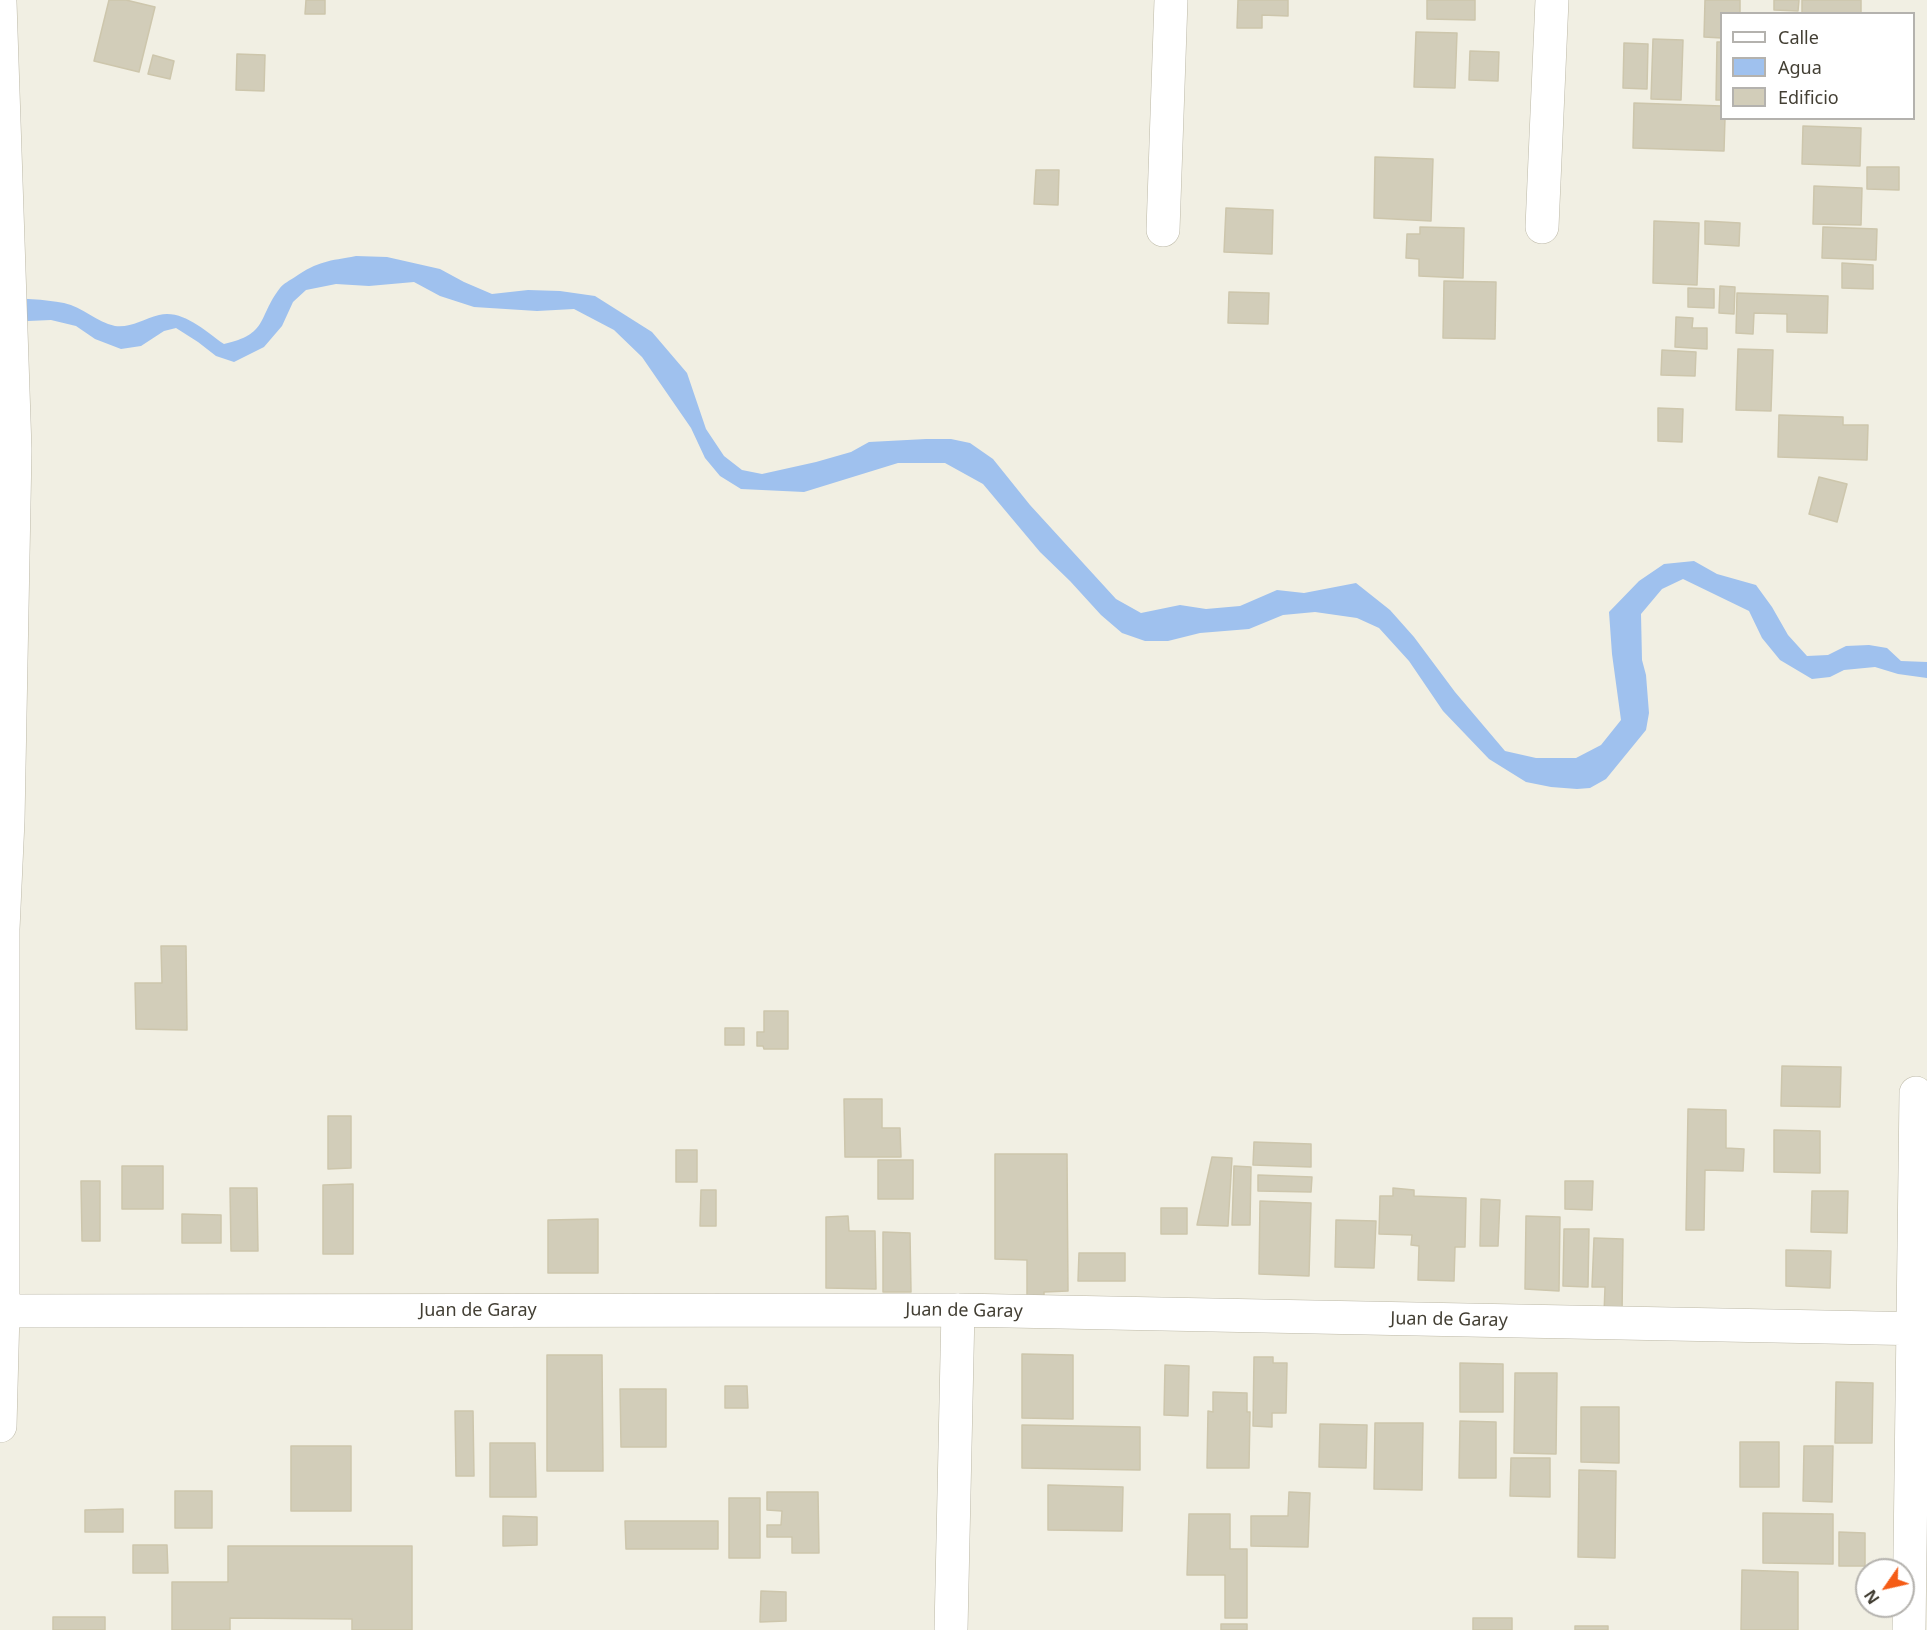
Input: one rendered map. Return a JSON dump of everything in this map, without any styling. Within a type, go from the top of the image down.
[{"type":"street","points":[[1163,230],[1171,0]]},
{"type":"street","points":[[1542,227],[1552,0]]},
{"type":"street","points":[[0,2],[13,361],[8,448],[0,1426]]},
{"type":"street","points":[[1909,1630],[1920,1329],[1916,1093]]},
{"type":"street","points":[[951,1630],[958,1310]]},
{"type":"street","name":"Juan de Garay","points":[[2,1311],[958,1310],[1920,1329]]},
{"type":"water","points":[[356,256],[387,257],[440,269],[492,294],[528,290],[560,291],[595,296],[652,332],[687,373],[706,429],[724,456],[742,470],[762,474],[851,452],[869,442],[951,439],[970,443],[993,459],[1030,505],[1116,599],[1141,613],[1180,605],[1206,609],[1240,606],[1277,590],[1304,593],[1356,583],[1390,610],[1414,637],[1455,692],[1505,751],[1536,758],[1576,758],[1601,745],[1621,720],[1609,612],[1639,581],[1664,564],[1694,561],[1717,574],[1756,585],[1788,635],[1807,656],[1828,655],[1846,646],[1869,645],[1887,648],[1901,661],[1927,662],[1927,678],[1898,674],[1875,667],[1844,670],[1830,677],[1812,679],[1780,660],[1762,638],[1749,611],[1683,579],[1662,589],[1641,614],[1642,660],[1646,675],[1649,713],[1646,730],[1606,779],[1590,788],[1551,787],[1526,782],[1489,759],[1443,711],[1409,661],[1379,628],[1357,618],[1315,612],[1283,615],[1249,629],[1200,633],[1168,641],[1145,641],[1122,633],[1101,615],[1040,552],[983,484],[945,463],[898,463],[804,492],[741,489],[720,476],[705,458],[691,428],[642,357],[614,330],[574,309],[537,311],[474,307],[440,296],[414,282],[369,286],[336,284],[306,290],[293,302],[282,326],[264,347],[234,362],[216,356],[176,328],[164,331],[141,346],[121,349],[95,339],[76,326],[51,320],[28,321],[0,313],[0,297],[64,303],[115,326],[126,326],[159,315],[177,315],[194,323],[224,344],[238,340],[255,330],[280,288],[287,282],[317,265]]},
{"type":"building","points":[[109,0],[126,0],[155,7],[139,72],[94,61]]},
{"type":"building","points":[[306,0],[325,0],[325,14],[305,14]]},
{"type":"building","points":[[1238,0],[1288,0],[1288,16],[1262,15],[1262,28],[1237,28]]},
{"type":"building","points":[[1427,0],[1475,0],[1475,20],[1427,19]]},
{"type":"building","points":[[1705,0],[1740,0],[1740,12],[1720,12],[1720,38],[1704,37]]},
{"type":"building","points":[[1774,0],[1799,0],[1798,11],[1774,10]]},
{"type":"building","points":[[1802,0],[1861,0],[1861,12],[1802,12]]},
{"type":"building","points":[[1416,32],[1457,33],[1455,88],[1414,87]]},
{"type":"building","points":[[1653,39],[1683,40],[1681,100],[1651,99]]},
{"type":"building","points":[[1717,42],[1720,42],[1720,100],[1716,100]]},
{"type":"building","points":[[1624,43],[1648,44],[1647,89],[1623,88]]},
{"type":"building","points":[[1470,51],[1499,52],[1498,81],[1469,80]]},
{"type":"building","points":[[237,54],[265,55],[264,91],[236,90]]},
{"type":"building","points":[[153,55],[174,61],[170,79],[148,74]]},
{"type":"building","points":[[1634,103],[1720,106],[1720,120],[1725,120],[1724,151],[1633,148]]},
{"type":"building","points":[[1803,126],[1861,128],[1860,166],[1802,164]]},
{"type":"building","points":[[1375,157],[1433,159],[1431,221],[1374,218]]},
{"type":"building","points":[[1867,167],[1899,167],[1899,190],[1867,189]]},
{"type":"building","points":[[1036,170],[1059,170],[1058,205],[1034,204]]},
{"type":"building","points":[[1814,186],[1862,188],[1861,225],[1813,224]]},
{"type":"building","points":[[1226,208],[1273,210],[1272,254],[1224,252]]},
{"type":"building","points":[[1654,221],[1699,223],[1697,285],[1653,283]]},
{"type":"building","points":[[1705,221],[1740,223],[1739,246],[1705,244]]},
{"type":"building","points":[[1420,227],[1464,228],[1463,278],[1419,276],[1419,259],[1406,258],[1407,234],[1420,234]]},
{"type":"building","points":[[1823,227],[1877,229],[1876,260],[1822,258]]},
{"type":"building","points":[[1842,263],[1873,265],[1873,289],[1842,288]]},
{"type":"building","points":[[1444,281],[1496,282],[1495,339],[1443,338]]},
{"type":"building","points":[[1720,286],[1735,287],[1734,314],[1719,313]]},
{"type":"building","points":[[1688,288],[1714,289],[1714,308],[1688,307]]},
{"type":"building","points":[[1229,292],[1269,293],[1268,324],[1228,323]]},
{"type":"building","points":[[1737,293],[1828,296],[1827,333],[1787,332],[1787,314],[1754,313],[1753,334],[1736,333]]},
{"type":"building","points":[[1676,317],[1693,318],[1692,328],[1707,328],[1707,349],[1675,347]]},
{"type":"building","points":[[1738,349],[1773,350],[1771,411],[1736,410]]},
{"type":"building","points":[[1662,350],[1696,352],[1695,376],[1661,375]]},
{"type":"building","points":[[1658,408],[1683,409],[1682,442],[1658,441]]},
{"type":"building","points":[[1779,415],[1843,417],[1843,425],[1868,425],[1867,460],[1778,457]]},
{"type":"building","points":[[1819,477],[1847,484],[1837,522],[1809,514]]},
{"type":"building","points":[[161,946],[186,946],[187,1030],[136,1029],[135,983],[162,983]]},
{"type":"building","points":[[764,1011],[788,1011],[788,1049],[764,1049],[763,1046],[757,1046],[757,1032],[764,1032]]},
{"type":"building","points":[[725,1028],[744,1028],[744,1045],[725,1045]]},
{"type":"building","points":[[1782,1066],[1841,1067],[1840,1107],[1781,1106]]},
{"type":"building","points":[[844,1099],[882,1099],[882,1128],[900,1128],[901,1157],[845,1157]]},
{"type":"building","points":[[1688,1109],[1726,1110],[1726,1148],[1744,1149],[1743,1171],[1705,1170],[1704,1230],[1686,1230]]},
{"type":"building","points":[[328,1116],[351,1116],[351,1168],[328,1169]]},
{"type":"building","points":[[1774,1130],[1820,1131],[1820,1173],[1774,1172]]},
{"type":"building","points":[[1254,1142],[1311,1144],[1311,1167],[1253,1165]]},
{"type":"building","points":[[676,1150],[697,1150],[697,1182],[676,1182]]},
{"type":"building","points":[[995,1154],[1067,1154],[1068,1291],[1044,1292],[1044,1303],[1027,1303],[1027,1260],[995,1259]]},
{"type":"building","points":[[1212,1157],[1232,1158],[1228,1226],[1197,1225]]},
{"type":"building","points":[[878,1160],[913,1160],[913,1199],[878,1199]]},
{"type":"building","points":[[122,1166],[163,1166],[163,1209],[122,1209]]},
{"type":"building","points":[[1234,1166],[1251,1167],[1250,1225],[1232,1225]]},
{"type":"building","points":[[1258,1175],[1312,1177],[1311,1192],[1258,1191]]},
{"type":"building","points":[[81,1181],[100,1181],[100,1241],[82,1241]]},
{"type":"building","points":[[1565,1181],[1593,1181],[1592,1210],[1565,1209]]},
{"type":"building","points":[[353,1184],[353,1254],[323,1254],[323,1185]]},
{"type":"building","points":[[230,1188],[257,1188],[258,1251],[231,1251]]},
{"type":"building","points":[[1393,1188],[1414,1190],[1414,1196],[1466,1198],[1465,1247],[1455,1247],[1454,1281],[1418,1280],[1419,1246],[1411,1245],[1412,1235],[1379,1234],[1380,1196],[1393,1196]]},
{"type":"building","points":[[701,1190],[716,1190],[716,1226],[700,1226]]},
{"type":"building","points":[[1812,1191],[1848,1191],[1847,1233],[1811,1232]]},
{"type":"building","points":[[1481,1199],[1500,1200],[1498,1246],[1480,1246]]},
{"type":"building","points":[[1260,1201],[1311,1203],[1309,1276],[1259,1274]]},
{"type":"building","points":[[1161,1208],[1187,1208],[1187,1234],[1161,1234]]},
{"type":"building","points":[[182,1214],[221,1215],[221,1243],[182,1243]]},
{"type":"building","points":[[848,1216],[849,1231],[875,1231],[876,1289],[826,1288],[826,1217]]},
{"type":"building","points":[[1526,1216],[1560,1217],[1559,1291],[1525,1289]]},
{"type":"building","points":[[598,1219],[598,1273],[548,1273],[548,1220]]},
{"type":"building","points":[[1336,1220],[1376,1221],[1374,1268],[1335,1267]]},
{"type":"building","points":[[1564,1229],[1589,1229],[1588,1287],[1563,1286]]},
{"type":"building","points":[[883,1232],[910,1233],[911,1292],[883,1292]]},
{"type":"building","points":[[1594,1238],[1623,1239],[1622,1315],[1604,1314],[1605,1287],[1592,1287]]},
{"type":"building","points":[[1786,1250],[1831,1251],[1830,1288],[1786,1286]]},
{"type":"building","points":[[1079,1253],[1125,1253],[1125,1281],[1078,1281]]},
{"type":"building","points":[[1022,1354],[1073,1355],[1073,1419],[1022,1418]]},
{"type":"building","points":[[547,1355],[602,1355],[603,1471],[547,1471]]},
{"type":"building","points":[[1254,1357],[1273,1357],[1273,1363],[1287,1363],[1286,1413],[1272,1413],[1272,1427],[1253,1426]]},
{"type":"building","points":[[1460,1363],[1503,1364],[1503,1412],[1460,1412]]},
{"type":"building","points":[[1165,1365],[1189,1366],[1188,1416],[1164,1415]]},
{"type":"building","points":[[1515,1373],[1557,1373],[1556,1454],[1514,1453]]},
{"type":"building","points":[[1836,1382],[1873,1383],[1872,1443],[1835,1443]]},
{"type":"building","points":[[725,1386],[747,1386],[748,1408],[725,1408]]},
{"type":"building","points":[[620,1389],[666,1389],[666,1447],[621,1447]]},
{"type":"building","points":[[1213,1392],[1247,1393],[1247,1412],[1250,1412],[1249,1468],[1207,1468],[1208,1411],[1213,1412]]},
{"type":"building","points":[[1581,1407],[1619,1407],[1619,1463],[1581,1462]]},
{"type":"building","points":[[455,1411],[473,1411],[474,1476],[456,1476]]},
{"type":"building","points":[[1460,1421],[1496,1422],[1496,1478],[1459,1478]]},
{"type":"building","points":[[1375,1423],[1423,1423],[1422,1490],[1374,1489]]},
{"type":"building","points":[[1320,1424],[1367,1425],[1366,1468],[1319,1467]]},
{"type":"building","points":[[1022,1425],[1140,1427],[1140,1470],[1022,1468]]},
{"type":"building","points":[[1740,1442],[1779,1442],[1779,1487],[1740,1487]]},
{"type":"building","points":[[490,1443],[535,1443],[536,1497],[490,1497]]},
{"type":"building","points":[[291,1446],[351,1446],[351,1511],[291,1511]]},
{"type":"building","points":[[1804,1446],[1833,1446],[1832,1502],[1803,1501]]},
{"type":"building","points":[[1511,1458],[1550,1458],[1550,1497],[1510,1496]]},
{"type":"building","points":[[1579,1470],[1616,1471],[1615,1558],[1578,1557]]},
{"type":"building","points":[[1048,1485],[1123,1487],[1122,1531],[1048,1530]]},
{"type":"building","points":[[175,1491],[212,1491],[212,1528],[175,1528]]},
{"type":"building","points":[[767,1492],[818,1492],[819,1553],[792,1553],[792,1537],[767,1537],[767,1525],[781,1525],[782,1511],[767,1510]]},
{"type":"building","points":[[1289,1492],[1310,1493],[1308,1547],[1251,1546],[1251,1516],[1288,1516]]},
{"type":"building","points":[[729,1498],[760,1498],[760,1558],[729,1558]]},
{"type":"building","points":[[123,1509],[123,1532],[85,1532],[85,1510]]},
{"type":"building","points":[[1763,1513],[1833,1514],[1833,1564],[1763,1563]]},
{"type":"building","points":[[1189,1514],[1230,1514],[1230,1549],[1247,1549],[1247,1618],[1225,1618],[1225,1575],[1187,1575]]},
{"type":"building","points":[[503,1516],[537,1517],[537,1545],[503,1546]]},
{"type":"building","points":[[625,1521],[718,1521],[718,1549],[626,1549]]},
{"type":"building","points":[[1839,1532],[1865,1533],[1865,1558],[1855,1558],[1855,1566],[1839,1566]]},
{"type":"building","points":[[133,1545],[167,1545],[168,1573],[133,1573]]},
{"type":"building","points":[[228,1546],[412,1546],[412,1630],[352,1630],[352,1619],[230,1618],[230,1630],[172,1630],[172,1582],[228,1582]]},
{"type":"building","points":[[1742,1570],[1798,1572],[1798,1630],[1741,1630]]},
{"type":"building","points":[[761,1591],[786,1592],[786,1621],[760,1622]]},
{"type":"building","points":[[53,1617],[105,1617],[105,1630],[53,1630]]},
{"type":"building","points":[[1473,1618],[1512,1618],[1512,1630],[1473,1630]]},
{"type":"building","points":[[1221,1624],[1247,1624],[1247,1630],[1221,1630]]},
{"type":"building","points":[[1575,1626],[1608,1626],[1608,1630],[1575,1630]]}]
